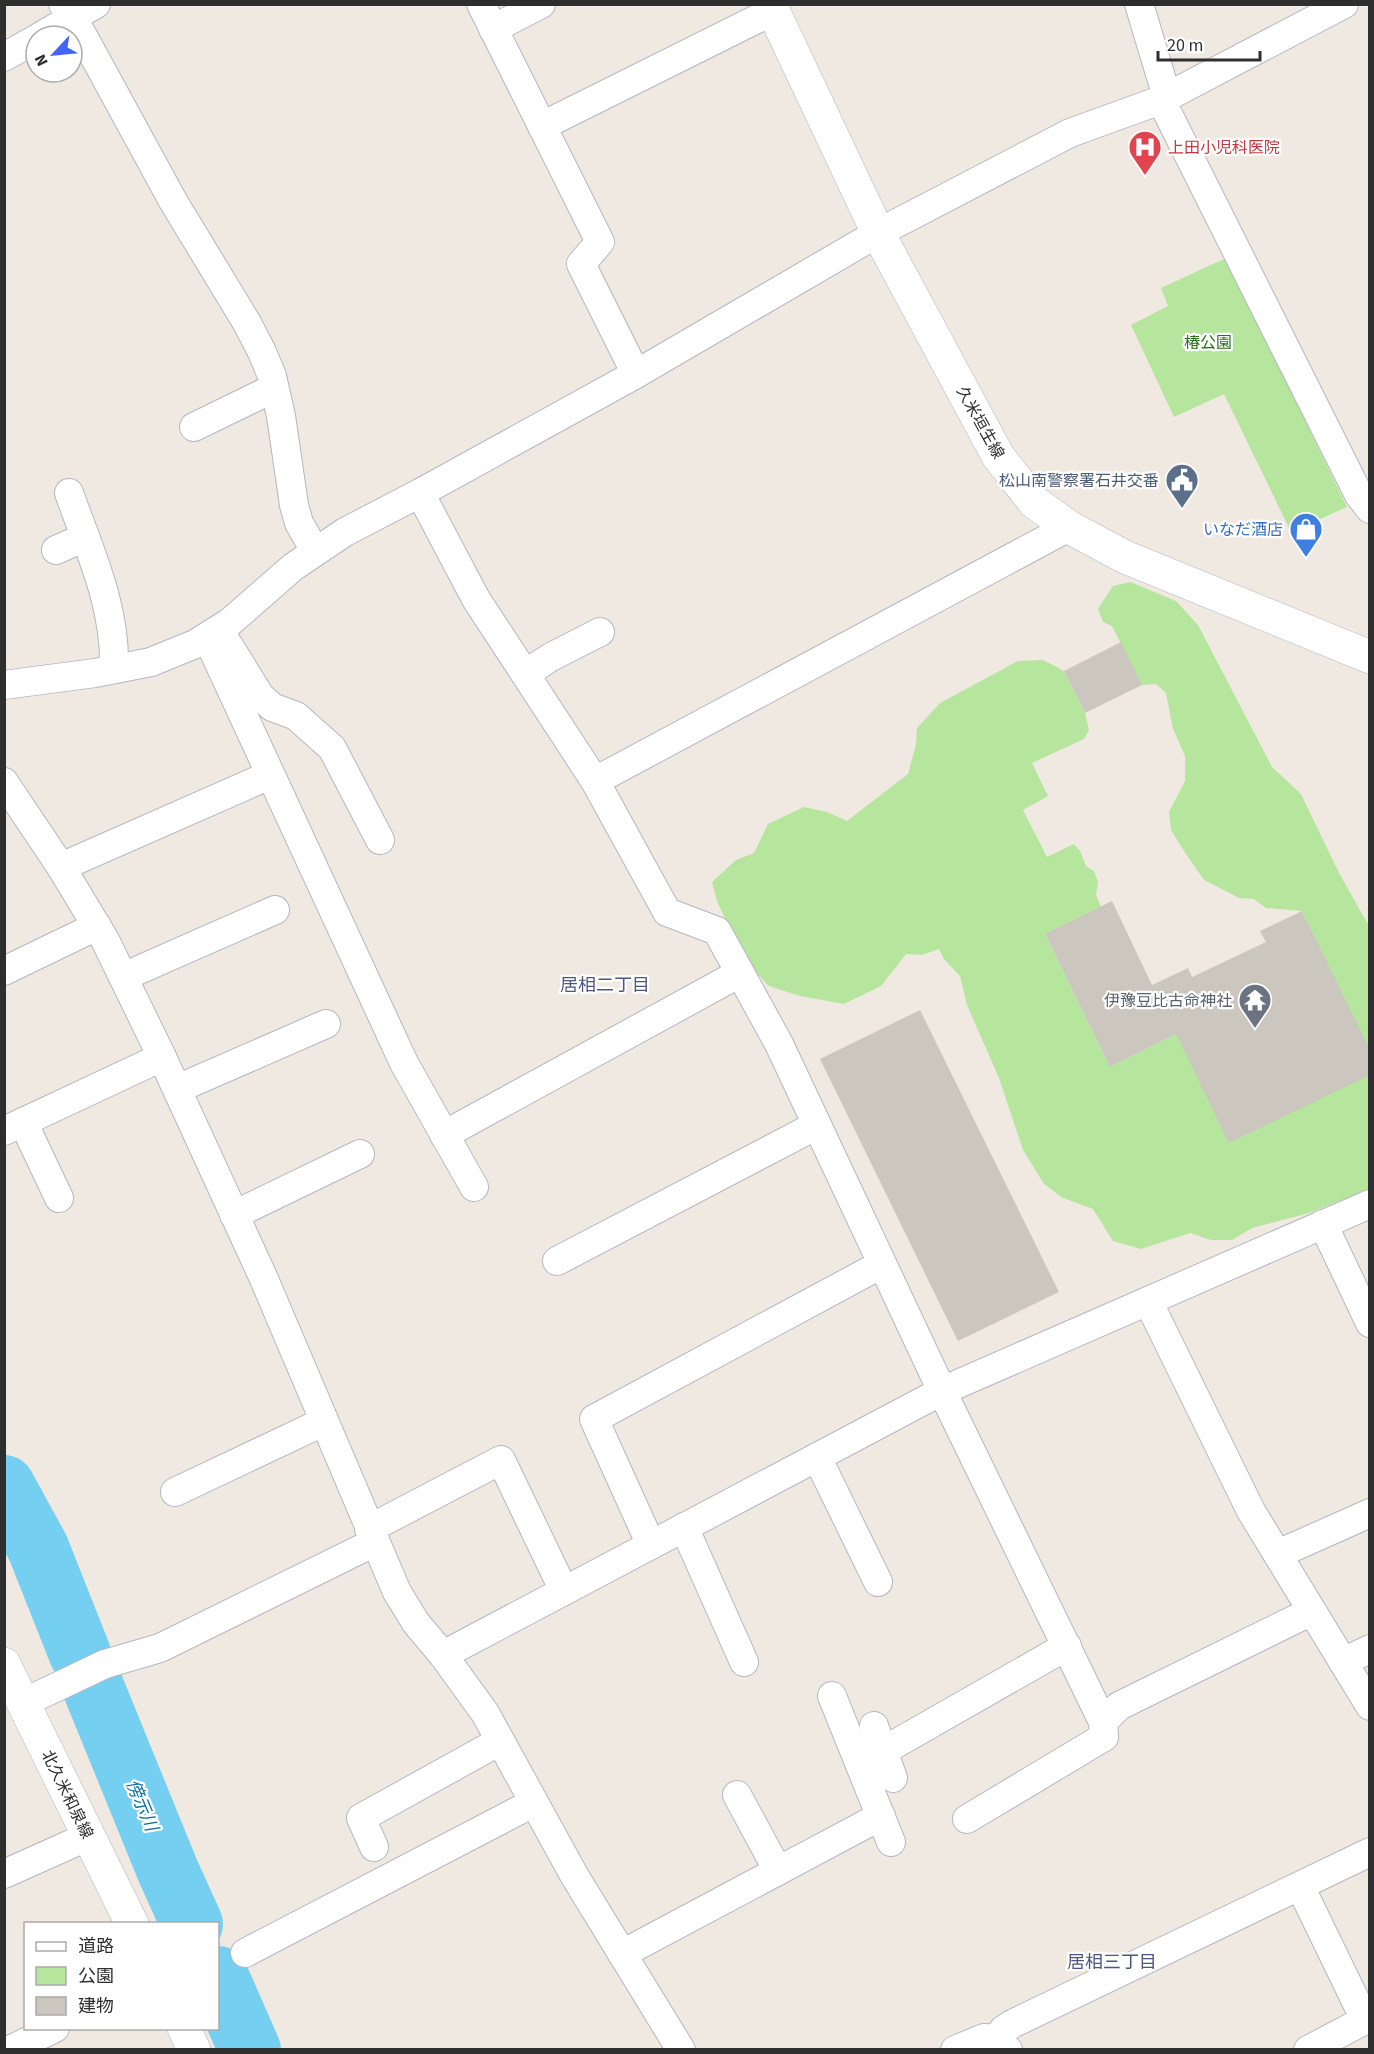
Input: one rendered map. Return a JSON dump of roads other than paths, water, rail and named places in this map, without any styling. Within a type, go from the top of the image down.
[{"type":"main road","name":"久米垣生線","points":[[771,8],[878,233],[998,456],[1034,502],[1068,527],[1125,557],[1370,657]]},
{"type":"main road","name":"北久米和泉線","points":[[4,1665],[132,1922]]},
{"type":"main road","points":[[185,2030],[194,2049]]},
{"type":"street","points":[[54,24],[68,11],[96,4]]},
{"type":"street","points":[[541,4],[487,17],[600,242],[580,264],[636,374]]},
{"type":"street","points":[[1139,4],[1164,98],[1359,495],[1370,509]]},
{"type":"street","points":[[4,685],[151,662],[195,644],[213,633],[315,551],[345,531],[420,493],[636,374],[878,233],[1070,133],[1164,98],[1340,5]]},
{"type":"street","points":[[542,126],[771,8]]},
{"type":"street","points":[[68,11],[173,201],[247,323],[262,352],[281,416],[294,505],[299,523],[315,551]]},
{"type":"street","points":[[4,57],[24,46]]},
{"type":"street","points":[[194,427],[274,388]]},
{"type":"street","points":[[69,493],[108,602],[113,628],[114,669]]},
{"type":"street","points":[[420,493],[476,599],[595,781],[667,912],[717,931],[779,1044],[942,1391],[1104,1722],[1104,1737],[968,1819]]},
{"type":"street","points":[[595,781],[1068,527]]},
{"type":"street","points":[[56,550],[85,537]]},
{"type":"street","points":[[525,674],[551,657],[600,632]]},
{"type":"street","points":[[213,633],[270,775],[404,1063],[474,1187]]},
{"type":"street","points":[[213,633],[260,696],[272,707],[296,716],[332,748],[380,840]]},
{"type":"street","points":[[61,867],[270,775]]},
{"type":"street","points":[[4,782],[97,926],[162,1057],[264,1279],[397,1592],[416,1623],[443,1655],[485,1713],[574,1875],[681,2049]]},
{"type":"street","points":[[123,977],[275,910]]},
{"type":"street","points":[[4,971],[97,926]]},
{"type":"street","points":[[444,1135],[740,973]]},
{"type":"street","points":[[177,1089],[326,1024]]},
{"type":"street","points":[[59,1198],[14,1127],[162,1057]]},
{"type":"street","points":[[557,1261],[817,1125]]},
{"type":"street","points":[[234,1215],[360,1154]]},
{"type":"street","points":[[443,1655],[942,1391],[1370,1204]]},
{"type":"street","points":[[1323,1224],[1370,1323]]},
{"type":"street","points":[[651,1545],[594,1419],[882,1264]]},
{"type":"street","points":[[1148,1301],[1251,1511],[1370,1706]]},
{"type":"street","points":[[175,1492],[323,1422]]},
{"type":"street","points":[[817,1457],[878,1582]]},
{"type":"street","points":[[23,1703],[105,1664],[160,1648],[372,1535],[501,1460],[564,1591]]},
{"type":"street","points":[[1278,1554],[1370,1513]]},
{"type":"street","points":[[684,1527],[744,1662]]},
{"type":"street","points":[[1104,1722],[1119,1707],[1312,1611]]},
{"type":"street","points":[[893,1778],[879,1738],[1067,1646]]},
{"type":"street","points":[[1343,1662],[1370,1650]]},
{"type":"street","points":[[832,1696],[891,1842]]},
{"type":"street","points":[[374,1847],[361,1818],[500,1740]]},
{"type":"street","points":[[737,1795],[778,1871]]},
{"type":"street","points":[[245,1953],[533,1803]]},
{"type":"street","points":[[622,1954],[880,1816]]},
{"type":"street","points":[[4,1874],[89,1836]]},
{"type":"street","points":[[956,2049],[984,2038],[1003,2044],[1003,2030],[1012,2024],[1370,1852]]},
{"type":"street","points":[[1300,1886],[1365,2020],[1308,2049]]},
{"type":"street","points":[[10,2049],[51,2030]]},
{"type":"waterway","name":"傍示川","points":[[4,1486],[38,1548],[80,1654]]},
{"type":"waterway","name":"傍示川","points":[[93,1687],[191,1922]]},
{"type":"waterway","name":"傍示川","points":[[219,1979],[250,2050]]},
{"type":"place","name":"上田小児科医院","points":[[1145,176]]},
{"type":"place","name":"松山南警察署石井交番","points":[[1182,509]]},
{"type":"place","name":"いなだ酒店","points":[[1306,558]]},
{"type":"place","name":"伊豫豆比古命神社","points":[[1255,1029]]},
{"type":"district","name":"居相二丁目","points":[[605,985]]},
{"type":"district","name":"居相三丁目","points":[[1112,1962]]},
{"type":"park label","name":"椿公園","points":[[1208,342]]}]
